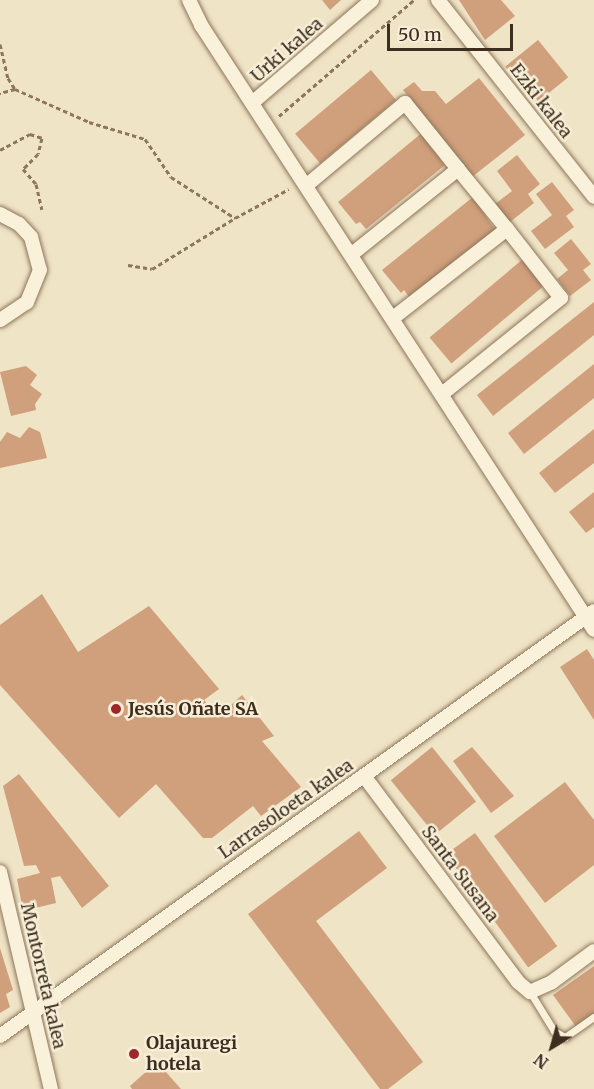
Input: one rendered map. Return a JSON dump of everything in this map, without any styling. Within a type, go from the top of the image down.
[{"type":"street","points":[[189,0],[201,25],[306,182],[442,394],[590,614],[594,630]]},
{"type":"street","name":"Urki kalea","points":[[252,103],[372,0]]},
{"type":"street","name":"Ezki kalea","points":[[438,0],[594,197]]},
{"type":"street","points":[[306,182],[405,103],[561,298],[442,394]]},
{"type":"street","points":[[352,254],[458,170]]},
{"type":"street","points":[[0,214],[19,224],[31,237],[40,270],[27,302],[0,320]]},
{"type":"street","points":[[393,318],[507,229]]},
{"type":"street","name":"Larrasoloeta kalea","points":[[0,1036],[32,1016],[130,941],[590,614]]},
{"type":"street","name":"Santa Susana","points":[[364,776],[518,982],[530,992]]},
{"type":"street","name":"Montorreta kalea","points":[[0,872],[51,1089]]},
{"type":"street","points":[[530,992],[552,982],[594,951]]},
{"type":"lane","points":[[530,992],[554,1031],[565,1037],[594,1017]]},
{"type":"path","points":[[266,124],[414,0]]},
{"type":"path","points":[[0,44],[8,78],[15,89],[89,122],[145,139],[171,177],[235,218]]},
{"type":"path","points":[[0,93],[15,89]]},
{"type":"path","points":[[0,150],[30,134],[42,138],[38,154],[22,169],[36,184],[42,209]]},
{"type":"path","points":[[128,265],[152,269],[235,218],[306,182]]},
{"type":"building","points":[[322,0],[341,0],[330,10]]},
{"type":"building","points":[[459,0],[501,0],[515,16],[485,40]]},
{"type":"building","points":[[538,40],[568,77],[536,104],[505,66]]},
{"type":"building","points":[[371,70],[396,100],[320,164],[295,134]]},
{"type":"building","points":[[479,78],[525,135],[472,177],[403,90],[414,82],[422,91],[435,91],[446,104]]},
{"type":"building","points":[[423,132],[443,156],[440,159],[445,165],[366,229],[360,222],[356,224],[338,202]]},
{"type":"building","points":[[517,155],[540,184],[528,194],[534,203],[510,222],[495,204],[512,191],[497,171]]},
{"type":"building","points":[[552,182],[574,210],[566,216],[574,227],[545,249],[531,231],[552,215],[536,194]]},
{"type":"building","points":[[473,197],[495,230],[410,298],[404,290],[401,293],[382,270]]},
{"type":"building","points":[[571,239],[591,264],[583,270],[591,280],[570,296],[557,279],[568,270],[554,253]]},
{"type":"building","points":[[523,259],[545,285],[451,363],[430,337]]},
{"type":"building","points":[[594,302],[594,335],[493,416],[477,395]]},
{"type":"building","points":[[594,364],[594,398],[524,454],[508,433]]},
{"type":"building","points":[[26,366],[37,375],[30,385],[42,394],[35,404],[36,410],[11,416],[0,372]]},
{"type":"building","points":[[29,427],[40,432],[47,458],[0,468],[0,442],[7,432],[20,438]]},
{"type":"building","points":[[594,429],[594,463],[555,493],[539,473]]},
{"type":"building","points":[[594,492],[594,527],[586,533],[569,512]]},
{"type":"building","name":"Jesús Oñate SA","points":[[42,594],[78,652],[149,606],[219,689],[204,700],[218,717],[242,695],[274,736],[262,741],[301,787],[261,816],[253,806],[212,838],[203,838],[156,784],[119,818],[0,685],[0,625]]},
{"type":"building","points":[[587,649],[594,660],[594,720],[560,667]]},
{"type":"building","points":[[432,747],[476,801],[435,835],[391,780]]},
{"type":"building","points":[[472,747],[514,796],[491,813],[453,761]]},
{"type":"building","points":[[19,774],[109,886],[82,908],[60,876],[51,878],[56,903],[23,911],[17,879],[40,873],[36,865],[24,866],[3,786]]},
{"type":"building","points":[[565,782],[594,820],[594,865],[545,903],[494,836]]},
{"type":"building","points":[[359,831],[387,868],[316,921],[423,1062],[388,1089],[380,1089],[248,914]]},
{"type":"building","points":[[475,833],[557,946],[528,967],[446,854]]},
{"type":"building","points":[[0,948],[13,990],[6,994],[10,1007],[0,1013]]},
{"type":"building","points":[[594,966],[594,1016],[577,1028],[553,995]]},
{"type":"building","points":[[157,1062],[181,1089],[132,1089],[130,1086]]},
{"type":"place","name":"Jesús Oñate SA","points":[[116,709]]},
{"type":"place","name":"Olajauregi hotela","points":[[134,1054]]}]
